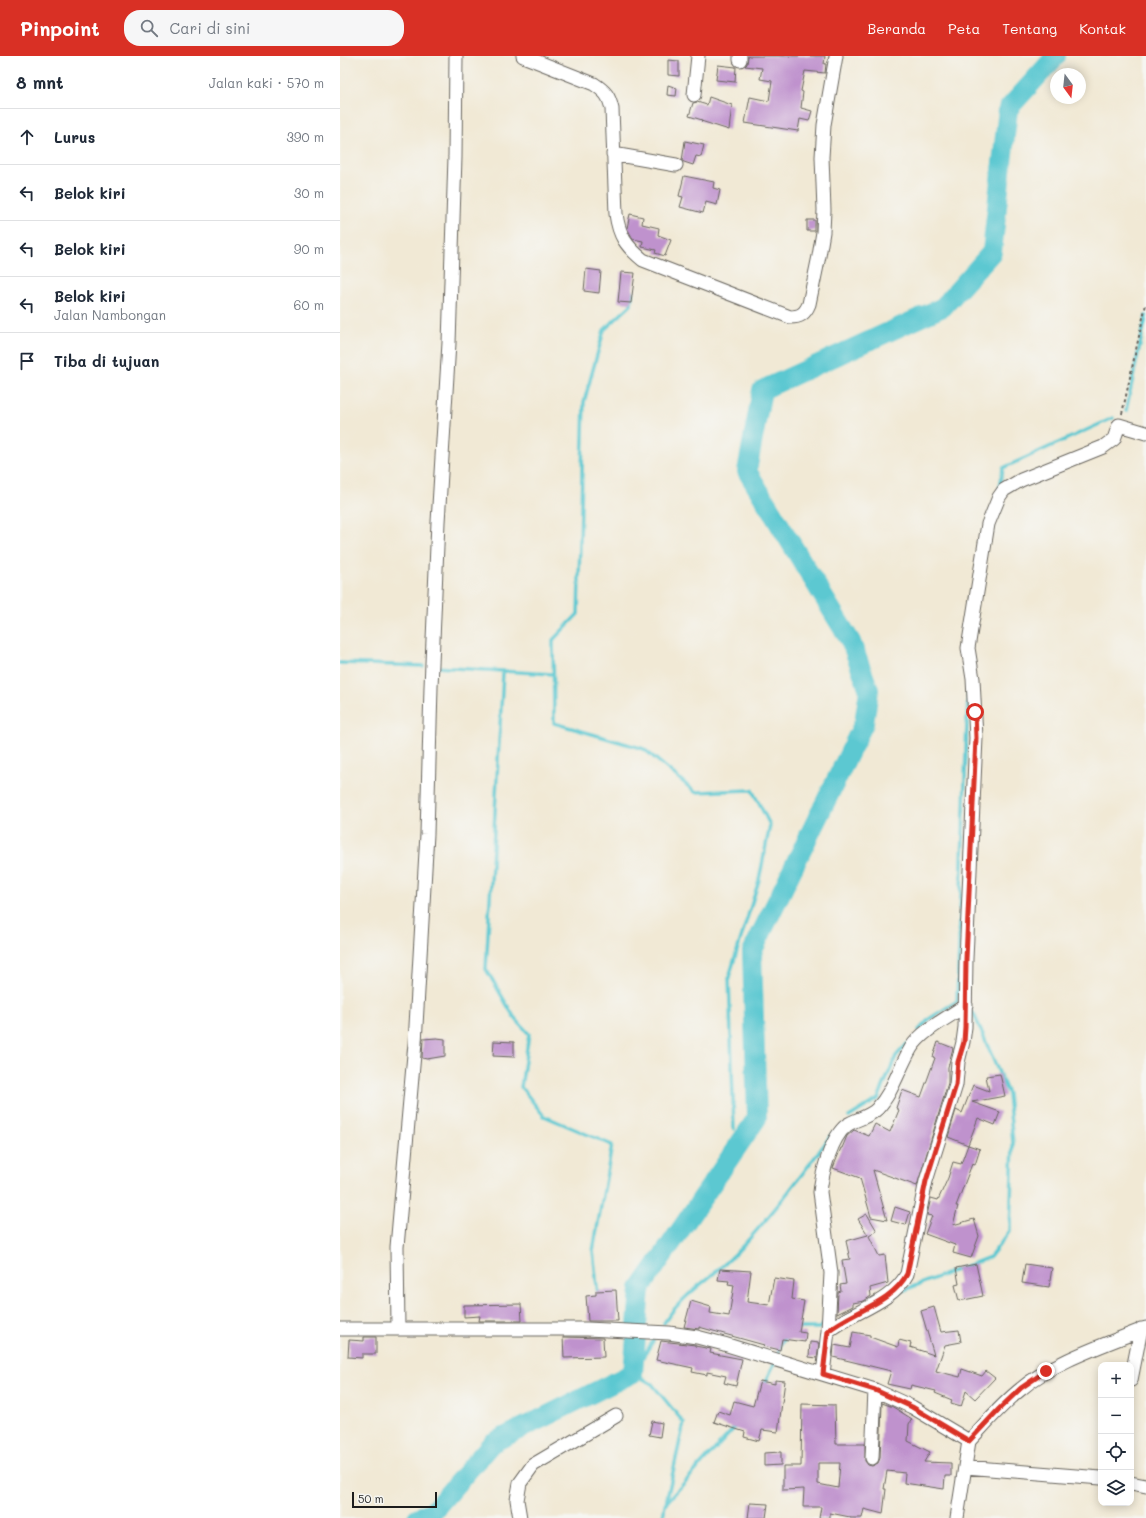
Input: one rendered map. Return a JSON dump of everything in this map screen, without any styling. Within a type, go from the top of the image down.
[{"type":"street","points":[[398,1328],[397,1247],[415,1043],[427,834],[438,522],[449,343],[455,157],[456,56]]},
{"type":"street","points":[[523,56],[594,84],[609,98],[612,110],[616,214],[618,228],[622,238],[631,250],[643,260],[790,317],[802,315],[807,311],[820,256],[824,210],[822,157],[824,125],[836,56]]},
{"type":"street","points":[[694,95],[698,56]]},
{"type":"street","points":[[613,154],[676,165]]},
{"type":"street","points":[[828,1331],[836,1324],[880,1300],[902,1284],[907,1274],[926,1181],[956,1085],[958,1062],[964,1042],[966,959],[976,738],[973,685],[968,648],[988,524],[999,497],[1004,490],[1021,480],[1103,447],[1114,439],[1119,425],[1146,433]]},
{"type":"street","points":[[823,1374],[828,1331],[830,1273],[820,1192],[829,1156],[838,1135],[847,1126],[876,1110],[895,1081],[911,1047],[922,1035],[966,1005]]},
{"type":"street","points":[[1134,1368],[1144,1328]]},
{"type":"street","points":[[957,1518],[969,1441],[999,1409],[1021,1388],[1046,1371],[1144,1328]]},
{"type":"street","points":[[340,1329],[587,1329],[651,1332],[697,1337],[875,1390],[912,1407],[969,1441]]},
{"type":"street","points":[[872,1458],[875,1390]]},
{"type":"street","points":[[520,1518],[517,1500],[520,1483],[533,1465],[616,1416]]},
{"type":"street","points":[[965,1467],[1098,1478]]},
{"type":"street","points":[[1134,1484],[1146,1486]]},
{"type":"path","points":[[1119,425],[1146,304]]},
{"type":"building","points":[[748,56],[825,56],[825,73],[805,71],[801,91],[803,92],[801,108],[812,111],[809,121],[800,119],[798,131],[745,123],[750,97],[769,101],[772,81],[760,79],[762,68],[745,66],[747,64]]},
{"type":"building","points":[[668,60],[679,61],[679,76],[668,75]]},
{"type":"building","points":[[718,65],[736,67],[735,82],[716,80]]},
{"type":"building","points":[[668,85],[677,88],[676,96],[667,95]]},
{"type":"building","points":[[709,97],[732,105],[729,130],[689,116],[693,103],[697,102],[707,105]]},
{"type":"building","points":[[685,141],[704,145],[701,157],[696,156],[693,165],[682,161]]},
{"type":"building","points":[[684,176],[714,182],[713,188],[720,190],[717,205],[706,202],[703,213],[680,207],[683,197],[679,196]]},
{"type":"building","points":[[630,214],[643,217],[642,224],[659,228],[658,235],[671,240],[665,256],[655,253],[656,250],[642,247],[643,241],[633,239],[627,228]]},
{"type":"building","points":[[807,220],[815,220],[815,231],[807,231]]},
{"type":"building","points":[[586,269],[601,271],[599,293],[584,291]]},
{"type":"building","points":[[621,272],[635,273],[631,303],[618,302]]},
{"type":"building","points":[[423,1039],[445,1039],[445,1056],[427,1059],[422,1058]]},
{"type":"building","points":[[494,1041],[514,1042],[514,1057],[493,1056]]},
{"type":"building","points":[[938,1042],[953,1048],[948,1067],[948,1083],[917,1186],[873,1170],[887,1220],[871,1217],[860,1178],[833,1168],[847,1136],[854,1130],[869,1136],[875,1124],[890,1132],[899,1110],[896,1108],[902,1090],[921,1097],[935,1058],[933,1057]]},
{"type":"building","points":[[1000,1074],[1005,1096],[972,1102],[1000,1112],[995,1125],[978,1118],[968,1145],[948,1137],[956,1110],[962,1113],[973,1085],[989,1091],[986,1076]]},
{"type":"building","points":[[968,1145],[980,1149],[975,1165],[972,1164],[956,1206],[958,1206],[953,1225],[974,1219],[979,1236],[971,1258],[953,1253],[955,1245],[925,1234],[932,1216],[927,1215],[931,1198],[938,1200],[948,1178],[953,1162],[961,1164]]},
{"type":"building","points":[[895,1207],[910,1212],[906,1225],[891,1221]]},
{"type":"building","points":[[867,1214],[877,1231],[869,1236],[879,1256],[885,1255],[888,1283],[870,1288],[871,1296],[864,1301],[853,1303],[853,1306],[837,1314],[838,1292],[841,1291],[840,1285],[846,1284],[842,1260],[850,1259],[846,1241],[868,1235],[858,1219]]},
{"type":"building","points":[[976,1264],[983,1296],[959,1301],[955,1285],[959,1284],[956,1268]]},
{"type":"building","points":[[1025,1264],[1052,1268],[1049,1287],[1022,1283]]},
{"type":"building","points":[[720,1269],[751,1271],[747,1302],[769,1305],[774,1278],[794,1281],[792,1299],[804,1301],[799,1332],[806,1333],[805,1342],[782,1339],[780,1350],[699,1327],[699,1329],[684,1327],[691,1301],[711,1307],[710,1313],[729,1316],[734,1285],[728,1284],[729,1281],[718,1280]]},
{"type":"building","points":[[616,1290],[618,1321],[588,1321],[586,1296],[596,1295],[596,1291]]},
{"type":"building","points":[[521,1304],[522,1321],[479,1321],[480,1316],[464,1317],[464,1305]]},
{"type":"building","points":[[934,1307],[941,1332],[959,1330],[961,1342],[945,1345],[936,1371],[960,1377],[962,1369],[982,1376],[986,1371],[995,1378],[975,1399],[966,1391],[961,1407],[951,1404],[952,1400],[935,1393],[936,1391],[911,1385],[910,1389],[887,1384],[891,1371],[833,1357],[834,1345],[850,1348],[853,1332],[870,1335],[870,1337],[898,1347],[899,1340],[911,1343],[910,1347],[934,1355],[921,1311]]},
{"type":"building","points":[[364,1337],[376,1337],[376,1354],[362,1354],[362,1358],[348,1357],[349,1340],[364,1341]]},
{"type":"building","points":[[563,1337],[603,1338],[604,1357],[564,1358]]},
{"type":"building","points":[[661,1341],[695,1345],[711,1349],[710,1353],[742,1359],[736,1386],[724,1383],[726,1376],[707,1372],[707,1375],[692,1372],[693,1368],[656,1360]]},
{"type":"building","points":[[810,1342],[819,1343],[817,1358],[809,1357]]},
{"type":"building","points":[[775,1380],[785,1381],[778,1432],[762,1430],[759,1441],[744,1437],[745,1432],[714,1422],[718,1411],[730,1415],[734,1401],[753,1406],[760,1381],[775,1384]]},
{"type":"building","points":[[882,1403],[893,1407],[912,1419],[909,1424],[908,1441],[930,1452],[924,1462],[951,1463],[951,1476],[945,1476],[944,1489],[904,1483],[905,1473],[887,1471],[884,1489],[886,1489],[883,1514],[864,1509],[862,1518],[850,1518],[830,1513],[830,1518],[819,1518],[821,1507],[803,1507],[804,1489],[783,1490],[783,1466],[801,1466],[802,1404],[835,1405],[836,1444],[865,1444],[865,1461],[868,1465],[872,1466],[878,1463],[880,1458]],"holes":[[[818,1463],[840,1463],[838,1488],[818,1484]]]},
{"type":"building","points":[[652,1421],[662,1423],[660,1437],[649,1435]]},
{"type":"building","points":[[781,1452],[781,1465],[764,1466],[764,1453]]},
{"type":"building","points":[[750,1503],[768,1504],[766,1518],[748,1518]]},
{"type":"waterway","points":[[417,1518],[433,1511],[492,1443],[633,1373],[640,1289],[757,1118],[752,952],[864,723],[869,690],[851,642],[747,471],[762,390],[943,307],[992,252],[1008,109],[1056,56]]},
{"type":"waterway","points":[[632,292],[631,305],[604,330],[584,402],[578,614],[553,640],[554,723],[644,749],[695,792],[752,790],[770,825],[759,880],[729,977],[734,1129]]},
{"type":"waterway","points":[[1126,411],[1146,316]]},
{"type":"waterway","points":[[1000,488],[1003,468],[1113,418]]},
{"type":"waterway","points":[[340,663],[423,666]]},
{"type":"waterway","points":[[435,667],[553,674]]},
{"type":"waterway","points":[[503,673],[486,969],[514,1017],[529,1034],[521,1087],[544,1116],[612,1145],[593,1251],[598,1295]]},
{"type":"waterway","points":[[919,1030],[929,1019],[957,1001],[968,694]]},
{"type":"waterway","points":[[899,1292],[990,1257],[1010,1231],[1013,1143],[1008,1094],[974,1014],[968,1010]]},
{"type":"waterway","points":[[849,1117],[878,1099],[896,1056],[907,1044]]},
{"type":"waterway","points":[[664,1323],[688,1295],[734,1255],[747,1241],[785,1196],[832,1134]]},
{"type":"waterway","points":[[797,1328],[819,1328],[825,1324]]},
{"type":"waterway","points":[[777,1357],[781,1343],[788,1336]]},
{"type":"waterway","points":[[653,1341],[633,1373],[652,1384],[684,1423],[666,1503]]},
{"type":"waterway","points":[[764,1386],[775,1362]]},
{"type":"waterway","points":[[663,1518],[665,1504],[737,1425]]},
{"type":"route","points":[[975,712],[976,738],[966,959],[965,1027],[964,1042],[958,1062],[956,1085],[926,1181],[907,1274],[902,1284],[880,1300],[836,1324],[828,1331],[823,1374],[875,1390],[912,1407],[969,1441],[1021,1388],[1046,1371]]}]
